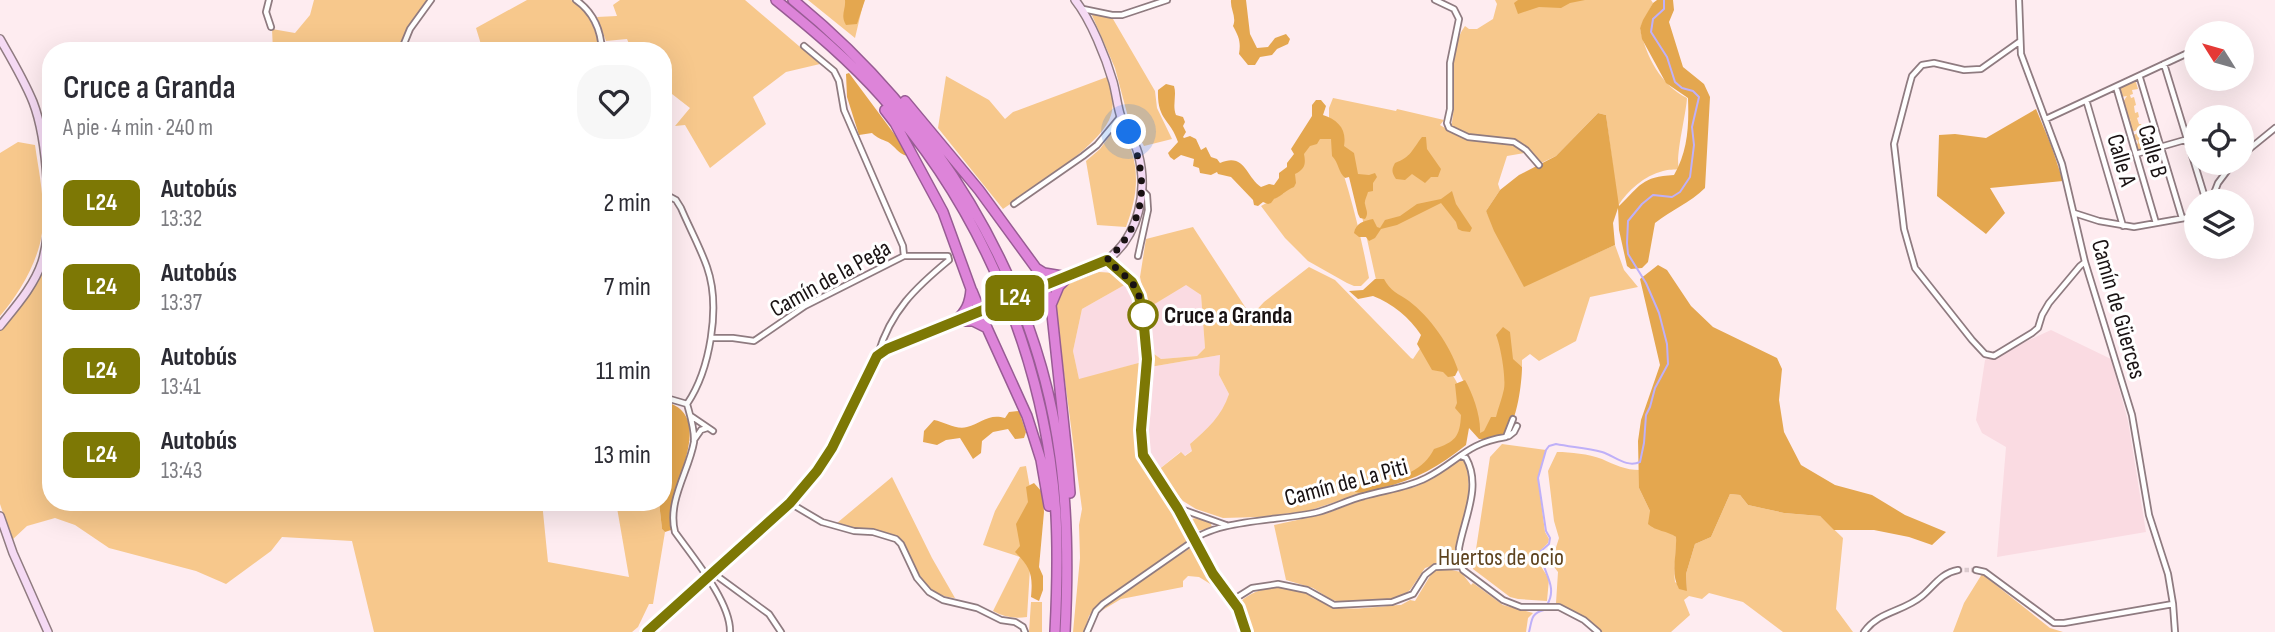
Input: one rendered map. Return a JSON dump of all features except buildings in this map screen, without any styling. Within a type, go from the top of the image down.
[{"type":"highway","points":[[776,0],[832,47],[882,97],[923,148],[959,203],[997,277],[1032,371],[1049,457],[1062,570],[1065,632]]},
{"type":"highway","points":[[793,0],[870,62],[925,123],[979,190],[1036,268],[1051,305],[1067,455],[1071,514],[1062,570]]},
{"type":"highway","points":[[839,38],[888,89],[932,143],[968,198],[1007,272],[1030,333],[1052,410],[1066,513],[1055,632]]},
{"type":"highway","points":[[832,47],[895,123],[943,212],[987,328],[1027,416],[1041,460],[1062,570]]},
{"type":"highway","points":[[1036,268],[1044,273],[1068,277]]},
{"type":"highway","points":[[1051,305],[1059,286],[1068,277]]},
{"type":"highway","points":[[956,321],[971,302],[971,289]]},
{"type":"highway","points":[[956,321],[973,321],[987,328]]},
{"type":"street","points":[[269,0],[265,12],[271,27]]},
{"type":"street","points":[[405,42],[410,29],[431,0]]},
{"type":"street","points":[[576,0],[593,17],[600,42]]},
{"type":"street","points":[[649,632],[790,503],[817,471],[832,448],[881,352],[1107,260],[1129,235],[1138,218],[1142,191],[1141,167],[1137,150],[1121,116],[1110,71],[1076,0]]},
{"type":"street","points":[[1082,9],[1122,15],[1167,0]]},
{"type":"street","points":[[1435,0],[1454,9],[1460,24],[1450,63],[1449,128],[1468,137],[1514,142],[1526,150],[1539,166]]},
{"type":"street","name":"Camín de Güerces","points":[[2019,0],[2024,67],[2062,164],[2085,262],[2132,415],[2149,514],[2168,574],[2175,632]]},
{"type":"street","points":[[0,39],[20,74],[42,131]]},
{"type":"street","points":[[2020,41],[1980,69],[1964,70],[1929,63],[1922,65],[1912,76],[1894,153],[1904,229],[1915,268],[1972,340],[1985,354],[1994,356],[2038,328],[2049,303],[2085,262]]},
{"type":"street","points":[[803,46],[834,71],[839,81],[844,110],[903,246],[904,256]]},
{"type":"street","points":[[2046,119],[2184,55]]},
{"type":"street","points":[[2164,64],[2184,126]]},
{"type":"street","points":[[2074,213],[2134,227],[2182,218],[2140,78]]},
{"type":"street","name":"Calle B","points":[[2117,90],[2156,223]]},
{"type":"street","name":"Calle A","points":[[2087,103],[2123,226]]},
{"type":"street","points":[[1014,204],[1097,145],[1121,116]]},
{"type":"street","points":[[2254,145],[2275,128]]},
{"type":"street","points":[[2136,154],[2184,140]]},
{"type":"street","points":[[1138,256],[1148,210],[1147,195],[1142,191]]},
{"type":"street","points":[[672,198],[681,208],[708,268],[712,291],[712,338],[694,394],[687,404],[694,440]]},
{"type":"street","points":[[0,326],[20,302],[36,276],[42,256]]},
{"type":"street","name":"Camín de la Pega","points":[[712,338],[754,341],[805,306],[904,256],[948,256],[949,260],[906,299],[885,335],[881,352]]},
{"type":"street","points":[[1107,260],[1132,282],[1139,296],[1147,359],[1141,443],[1143,455],[1178,509],[1213,574],[1233,600],[1246,632]]},
{"type":"street","points":[[672,400],[687,404]]},
{"type":"street","points":[[690,416],[711,430],[701,430],[694,440],[675,503],[675,532],[711,575],[769,614],[781,632]]},
{"type":"street","points":[[1507,437],[1513,419]]},
{"type":"street","points":[[1507,437],[1517,426]]},
{"type":"street","name":"Camín de La Piti","points":[[1087,632],[1096,611],[1103,604],[1200,534],[1226,526],[1320,511],[1417,482],[1473,446],[1507,437]]},
{"type":"street","points":[[1459,456],[1466,458],[1470,465],[1472,486],[1461,534],[1461,566],[1471,577],[1503,600],[1521,607],[1559,607],[1598,632]]},
{"type":"street","points":[[790,503],[822,522],[896,539],[917,578],[929,592],[943,600],[960,602],[1002,620],[1015,622],[1023,627],[1025,632]]},
{"type":"street","name":"Camín de La Piti","points":[[1178,509],[1226,526]]},
{"type":"street","points":[[0,516],[13,553],[48,632]]},
{"type":"street","points":[[1233,600],[1252,588],[1278,584],[1307,590],[1334,604],[1392,602],[1413,594],[1425,575],[1435,567],[1461,566]]},
{"type":"street","points":[[1864,632],[1876,619],[1911,604],[1944,574],[1958,570]]},
{"type":"street","points":[[1976,570],[1985,572],[2054,623],[2173,604]]},
{"type":"street","points":[[711,575],[730,623],[730,632]]},
{"type":"shaded area","points":[[845,0],[865,0],[857,24],[846,25],[844,21]]},
{"type":"shaded area","points":[[1231,0],[1246,0],[1250,34],[1257,48],[1268,47],[1275,38],[1286,34],[1290,39],[1288,44],[1277,49],[1272,55],[1260,57],[1255,65],[1248,65],[1239,54],[1240,43],[1233,26]]},
{"type":"shaded area","points":[[1518,0],[1585,0],[1561,8],[1539,7],[1518,14],[1514,3]]},
{"type":"shaded area","points":[[1657,0],[1673,0],[1674,10],[1669,22],[1683,67],[1704,84],[1710,97],[1705,188],[1655,223],[1648,262],[1642,268],[1631,269],[1627,266],[1619,230],[1618,208],[1613,223],[1615,245],[1524,287],[1486,211],[1500,190],[1519,175],[1556,156],[1598,113],[1606,115],[1619,206],[1642,183],[1674,175],[1679,166],[1687,138],[1688,98],[1666,83],[1642,39],[1640,28]]},
{"type":"shaded area","points":[[849,73],[901,143],[907,156],[872,133],[859,135],[847,97],[846,74]]},
{"type":"shaded area","points":[[1166,84],[1174,86],[1176,115],[1183,117],[1185,122],[1183,126],[1186,132],[1183,137],[1196,139],[1201,150],[1206,147],[1211,157],[1220,163],[1228,160],[1240,163],[1261,187],[1274,185],[1279,173],[1287,167],[1294,154],[1291,149],[1312,116],[1312,105],[1316,100],[1321,100],[1326,106],[1323,115],[1343,130],[1344,146],[1354,153],[1358,174],[1375,173],[1377,177],[1373,183],[1373,191],[1368,192],[1365,200],[1365,219],[1358,214],[1349,177],[1343,176],[1332,156],[1331,139],[1320,139],[1317,144],[1310,146],[1304,154],[1304,166],[1295,174],[1294,187],[1271,203],[1263,202],[1258,206],[1254,205],[1253,200],[1231,177],[1217,172],[1211,175],[1200,173],[1199,168],[1193,166],[1194,159],[1181,155],[1174,160],[1168,153],[1178,142],[1162,114],[1158,100],[1158,90]]},
{"type":"shaded area","points":[[2036,109],[2063,181],[1990,188],[2005,213],[1986,234],[1937,196],[1939,135],[1986,138]]},
{"type":"shaded area","points":[[1422,137],[1426,137],[1427,149],[1441,169],[1438,177],[1431,177],[1425,183],[1412,174],[1405,180],[1396,179],[1392,171],[1395,163],[1408,156]]},
{"type":"shaded area","points":[[1452,191],[1456,204],[1472,228],[1470,232],[1458,229],[1456,222],[1441,203],[1397,225],[1381,229],[1375,238],[1369,241],[1366,237],[1359,237],[1354,233],[1356,227],[1363,222],[1373,219],[1380,228],[1385,220],[1400,216],[1417,204],[1441,199]]},
{"type":"shaded area","points":[[1658,265],[1667,270],[1691,306],[1713,327],[1777,358],[1782,369],[1779,400],[1784,432],[1801,465],[1835,485],[1872,495],[1905,515],[1946,532],[1932,545],[1874,530],[1834,530],[1820,516],[1784,513],[1748,505],[1740,495],[1730,494],[1711,537],[1695,544],[1686,574],[1687,591],[1679,589],[1674,570],[1676,537],[1648,524],[1650,511],[1639,488],[1638,441],[1641,420],[1660,365],[1640,279]]},
{"type":"shaded area","points":[[1375,279],[1384,279],[1432,323],[1445,341],[1458,370],[1455,376],[1448,377],[1443,372],[1432,370],[1417,344],[1421,335],[1400,312],[1373,296],[1358,299],[1349,291],[1363,290]]},
{"type":"shaded area","points":[[1128,283],[1135,295],[1141,321],[1142,362],[1079,380],[1073,351],[1082,309]]},
{"type":"shaded area","points":[[1185,284],[1201,295],[1205,348],[1197,356],[1161,359],[1150,351],[1148,313],[1153,305]]},
{"type":"shaded area","points":[[1503,327],[1510,332],[1513,359],[1522,367],[1516,411],[1506,432],[1489,439],[1479,439],[1469,428],[1466,445],[1437,466],[1394,485],[1369,492],[1355,492],[1357,486],[1369,479],[1388,479],[1415,470],[1434,449],[1455,438],[1461,415],[1455,408],[1455,384],[1465,380],[1476,406],[1480,433],[1484,431],[1491,417],[1496,417],[1504,389],[1503,362],[1496,335]]},
{"type":"shaded area","points":[[2051,330],[2111,359],[2128,421],[2146,532],[1997,557],[2006,447],[1982,433],[1976,420],[1985,360]]},
{"type":"shaded area","points":[[1220,355],[1219,375],[1229,394],[1224,409],[1190,444],[1193,450],[1184,456],[1180,452],[1157,471],[1146,454],[1143,428],[1144,420],[1150,418],[1151,407],[1146,404],[1150,367]]},
{"type":"shaded area","points":[[672,405],[687,418],[690,432],[672,504]]},
{"type":"shaded area","points":[[1019,411],[1026,432],[1024,438],[1015,439],[1008,429],[993,432],[982,441],[981,453],[973,459],[960,438],[946,440],[937,445],[923,442],[924,431],[934,420],[963,428],[990,418],[1005,418],[1009,412]]},
{"type":"shaded area","points":[[1034,483],[1043,493],[1044,512],[1039,567],[1043,576],[1043,590],[1039,601],[1031,597],[1030,572],[1015,552],[1020,546],[1016,524],[1028,502],[1026,487]]},
{"type":"shaded area","points":[[660,511],[671,511],[671,530],[665,532],[662,529]]},
{"type":"green space","points":[[314,0],[427,0],[404,42],[273,42],[272,29],[295,33],[310,15]]},
{"type":"green space","points":[[527,0],[571,0],[583,10],[591,22],[597,42],[480,42],[476,28]]},
{"type":"green space","points":[[620,0],[745,0],[820,64],[786,72],[753,97],[766,124],[710,168],[685,125],[675,126],[690,108],[672,94],[672,42],[628,42],[627,39],[606,41],[597,17],[617,16],[613,5]]},
{"type":"green space","points":[[808,0],[864,0],[855,38]]},
{"type":"green space","points":[[1495,0],[1651,0],[1653,3],[1640,28],[1646,49],[1662,78],[1687,98],[1678,155],[1679,169],[1656,173],[1643,180],[1618,206],[1606,115],[1598,113],[1556,156],[1541,163],[1531,152],[1507,156],[1498,184],[1500,190],[1486,211],[1524,286],[1615,245],[1624,270],[1638,287],[1590,297],[1576,341],[1539,361],[1530,354],[1522,360],[1510,422],[1477,437],[1468,391],[1458,370],[1377,284],[1359,203],[1329,120],[1329,108],[1333,98],[1396,111],[1397,109],[1444,120],[1440,125],[1450,131],[1454,105],[1455,50],[1459,37],[1465,26],[1477,29],[1493,19],[1497,4]]},
{"type":"green space","points":[[1091,13],[1113,19],[1155,91],[1157,108],[1172,139],[1144,146],[1128,117],[1115,68]]},
{"type":"green space","points":[[946,76],[989,100],[1005,119],[1013,112],[1107,77],[1113,105],[1111,115],[1105,127],[1080,153],[1003,209],[938,128]]},
{"type":"green space","points":[[2135,79],[2138,89],[2132,90],[2133,94],[2130,95],[2131,98],[2134,97],[2135,113],[2138,112],[2139,124],[2143,127],[2140,129],[2144,142],[2147,142],[2148,146],[2155,144],[2137,150],[2137,140],[2134,141],[2132,135],[2136,134],[2137,130],[2132,132],[2128,121],[2131,120],[2128,119],[2123,102],[2127,96],[2121,97],[2118,87]]},
{"type":"green space","points":[[1118,124],[1131,149],[1136,174],[1134,200],[1126,227],[1097,225],[1086,161],[1100,149]]},
{"type":"green space","points":[[1326,125],[1346,181],[1361,239],[1369,278],[1361,286],[1347,283],[1308,261],[1285,238],[1261,206],[1284,193],[1307,147]]},
{"type":"green space","points":[[18,142],[35,145],[42,193],[42,233],[27,277],[0,316],[0,153]]},
{"type":"green space","points":[[1193,227],[1251,316],[1264,302],[1309,267],[1335,280],[1411,358],[1413,359],[1421,347],[1453,375],[1461,393],[1467,434],[1402,480],[1308,511],[1223,518],[1196,509],[1183,501],[1157,471],[1181,452],[1185,456],[1192,451],[1190,444],[1218,416],[1229,394],[1219,375],[1220,355],[1150,367],[1150,351],[1161,359],[1197,356],[1205,348],[1201,295],[1186,285],[1153,305],[1148,313],[1140,277],[1146,239]]},
{"type":"green space","points":[[42,270],[42,511],[543,511],[548,562],[629,577],[618,511],[660,511],[662,529],[665,532],[653,604],[649,604],[638,627],[632,632],[374,632],[352,541],[282,537],[271,551],[226,584],[196,571],[109,548],[75,525],[55,518],[27,526],[12,540],[0,504],[0,331],[34,286]]},
{"type":"green space","points":[[1099,272],[1115,274],[1128,283],[1082,309],[1073,351],[1079,379],[1142,362],[1140,409],[1135,429],[1140,457],[1162,490],[1159,493],[1162,497],[1165,496],[1190,538],[1097,605],[1089,616],[1084,632],[1073,632],[1082,509],[1055,306],[1071,282]]},
{"type":"green space","name":"Huertos de ocio","points":[[1502,444],[1546,450],[1538,478],[1545,532],[1549,539],[1540,551],[1542,568],[1549,579],[1547,601],[1510,597],[1473,569],[1490,457]]},
{"type":"green space","points":[[1557,452],[1591,456],[1625,468],[1640,470],[1639,488],[1650,511],[1652,527],[1668,531],[1676,537],[1675,582],[1687,591],[1686,574],[1695,544],[1711,537],[1730,494],[1740,495],[1748,505],[1784,513],[1820,516],[1843,538],[1836,609],[1853,632],[1783,632],[1743,602],[1709,593],[1702,599],[1689,596],[1684,600],[1690,615],[1671,632],[1595,632],[1575,617],[1558,610],[1558,572],[1551,563],[1559,538],[1554,521],[1548,471]]},
{"type":"green space","points":[[1459,459],[1464,461],[1469,484],[1463,523],[1453,559],[1425,568],[1410,590],[1399,599],[1339,602],[1313,588],[1286,580],[1274,525],[1325,514],[1364,499],[1415,487],[1434,478]]},
{"type":"green space","points":[[1026,466],[1032,499],[1027,617],[1013,618],[993,611],[1020,557],[983,545],[995,511],[1020,467]]},
{"type":"green space","points":[[892,477],[955,598],[943,596],[927,584],[900,538],[877,531],[855,530],[837,523]]},
{"type":"green space","points":[[1196,518],[1211,523],[1212,528],[1196,531],[1190,523]]},
{"type":"green space","points":[[1192,547],[1211,578],[1212,585],[1199,577],[1188,576],[1183,581],[1183,587],[1121,599],[1096,614],[1124,591]]},
{"type":"green space","points":[[1447,569],[1461,572],[1471,585],[1473,583],[1503,605],[1533,613],[1528,618],[1526,632],[1250,632],[1240,602],[1256,592],[1283,587],[1302,591],[1335,607],[1401,605],[1410,600],[1415,601],[1433,571]]},
{"type":"green space","points":[[1982,574],[2050,628],[2063,632],[1953,632],[1964,603]]},
{"type":"green space","points":[[1031,602],[1042,602],[1042,632],[1029,632]]},
{"type":"waterway","points":[[1547,605],[1551,591],[1541,551],[1549,544],[1550,538],[1546,531],[1538,478],[1546,450],[1556,444],[1602,452],[1625,463],[1640,462],[1646,415],[1655,388],[1668,364],[1667,344],[1659,313],[1646,283],[1628,254],[1627,243],[1628,221],[1642,204],[1653,195],[1672,197],[1680,192],[1690,177],[1694,145],[1692,127],[1699,97],[1675,82],[1667,57],[1651,32],[1653,19],[1664,9],[1664,0]]},
{"type":"waterway","points":[[1529,632],[1534,615],[1544,610]]},
{"type":"tunnel","points":[[1958,570],[1976,570]]},
{"type":"bus line","name":"L24","points":[[647,632],[799,493],[832,448],[877,356],[887,349],[1107,260],[1115,270],[1132,282],[1139,296],[1143,316],[1147,359],[1141,430],[1143,455],[1178,509],[1217,581],[1238,608],[1246,632]]},
{"type":"place","name":"Cruce a Granda","points":[[1143,315]]},
{"type":"route","points":[[1129,132],[1141,167],[1142,191],[1138,218],[1118,250],[1107,260],[1115,270],[1132,282],[1139,296],[1143,315]]}]
